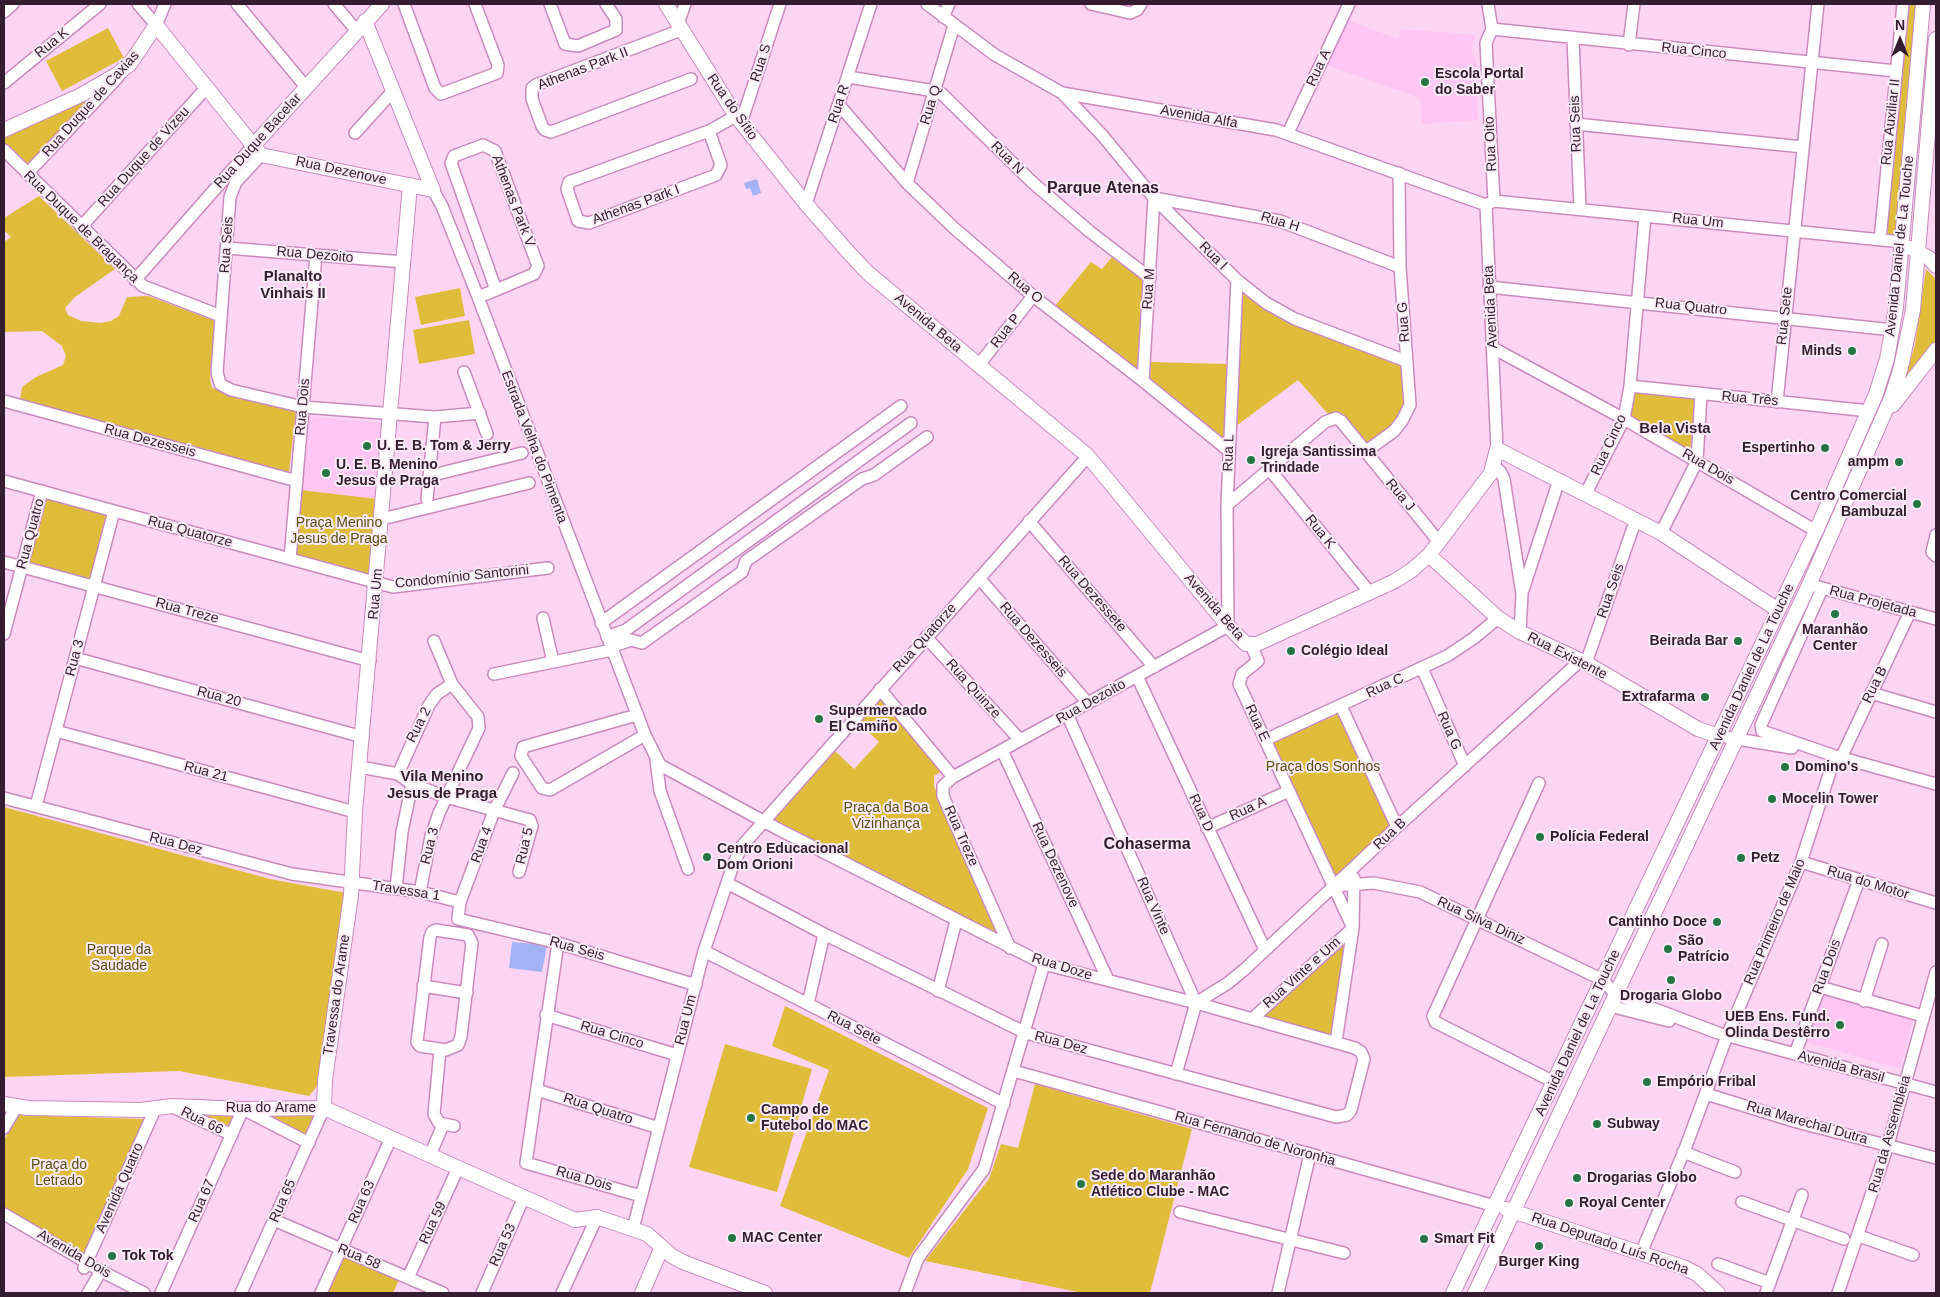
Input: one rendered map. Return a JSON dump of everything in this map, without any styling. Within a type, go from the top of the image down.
[{"type":"main road","name":"Rua Duque Bacelar","points":[[257,150],[306,87],[382,4]]},
{"type":"main road","name":"Rua do Sítio","points":[[666,4],[738,120],[806,204]]},
{"type":"main road","name":"Avenida Daniel de La Touche","points":[[1453,1293],[1816,532],[1869,411],[1887,359],[1893,330],[1923,4]]},
{"type":"main road","name":"Rua Duque de Caxias","points":[[130,64],[156,25]]},
{"type":"main road","points":[[156,25],[257,150]]},
{"type":"main road","name":"Estrada Velha do Pimenta","points":[[361,26],[393,91],[433,190]]},
{"type":"main road","name":"Avenida Daniel de La Touche","points":[[1475,1293],[1736,739],[1815,587],[1883,418],[1901,367],[1928,258],[1920,225],[1936,39]]},
{"type":"main road","points":[[4,130],[87,92],[130,64]]},
{"type":"main road","name":"Rua Dezenove","points":[[257,150],[433,190]]},
{"type":"main road","name":"Rua Um","points":[[350,882],[377,583],[389,518],[391,414],[410,185]]},
{"type":"main road","name":"Avenida Beta","points":[[806,204],[868,273],[1088,456],[1228,626],[1243,642],[1251,645],[1370,593],[1404,576],[1429,555],[1494,467],[1497,449]]},
{"type":"main road","points":[[1902,242],[1928,258]]},
{"type":"main road","points":[[1900,260],[1911,252],[1928,258]]},
{"type":"main road","points":[[1883,418],[1936,350]]},
{"type":"main road","points":[[1497,449],[1661,533],[1778,610]]},
{"type":"main road","name":"Rua Existente","points":[[1429,555],[1498,618],[1520,632],[1583,662],[1698,729],[1719,736]]},
{"type":"main road","name":"Travessa do Arame","points":[[324,1108],[325,1080],[351,895],[350,882]]},
{"type":"main road","points":[[1595,997],[1613,1000]]},
{"type":"main road","name":"Rua do Arame","points":[[10,1105],[149,1112],[172,1106],[244,1109],[324,1108],[574,1220],[594,1222]]},
{"type":"main road","name":"Rua Deputado Luís Rocha","points":[[1495,1206],[1641,1253],[1697,1274],[1718,1293]]},
{"type":"main road","points":[[594,1222],[633,1229],[651,1236],[662,1248],[689,1265],[765,1293]]},
{"type":"main road","points":[[642,1293],[662,1248]]},
{"type":"street","points":[[4,12],[13,4]]},
{"type":"street","name":"Rua K","points":[[4,83],[100,4]]},
{"type":"street","points":[[138,4],[156,25]]},
{"type":"street","name":"Rua Duque de Caxias","points":[[156,25],[165,4]]},
{"type":"street","points":[[237,4],[306,87]]},
{"type":"street","points":[[334,4],[361,26]]},
{"type":"street","points":[[404,4],[435,88],[441,94],[497,73],[498,65],[474,4]]},
{"type":"street","points":[[550,4],[566,44],[578,46],[616,30],[616,19],[606,4]]},
{"type":"street","points":[[679,27],[685,4]]},
{"type":"street","name":"Rua S","points":[[738,120],[780,4]]},
{"type":"street","name":"Rua R","points":[[806,204],[840,105],[871,4]]},
{"type":"street","name":"Avenida Alfa","points":[[927,4],[995,55],[1062,93],[1288,133],[1490,203]]},
{"type":"street","points":[[943,17],[949,4]]},
{"type":"street","points":[[1091,4],[1130,13],[1137,10],[1141,4]]},
{"type":"street","name":"Rua A","points":[[1288,133],[1349,4]]},
{"type":"street","points":[[1488,4],[1492,29]]},
{"type":"street","points":[[1629,45],[1634,4]]},
{"type":"street","points":[[1794,231],[1818,4]]},
{"type":"street","name":"Rua Auxiliar II","points":[[1880,240],[1903,4]]},
{"type":"street","name":"Rua Q","points":[[907,184],[954,25]]},
{"type":"street","name":"Athenas Park II","points":[[679,27],[536,85],[532,88],[532,100],[542,126],[545,130],[551,132],[692,79]]},
{"type":"street","name":"Rua Cinco","points":[[1492,29],[1629,45],[1896,71]]},
{"type":"street","name":"Rua Oito","points":[[1490,203],[1486,43],[1492,29]]},
{"type":"street","name":"Rua Seis","points":[[1573,38],[1580,209]]},
{"type":"street","name":"Rua Duque de Caxias","points":[[27,174],[130,64]]},
{"type":"street","name":"Rua N","points":[[848,77],[936,91],[949,99],[1032,182],[1089,231],[1150,278]]},
{"type":"street","name":"Rua Duque de Vizeu","points":[[81,227],[207,88]]},
{"type":"street","points":[[355,133],[393,91]]},
{"type":"street","name":"Rua I","points":[[1062,93],[1102,135],[1154,198],[1237,280],[1281,312],[1406,361]]},
{"type":"street","name":"Rua O","points":[[840,105],[907,184],[954,228],[1033,296],[1143,381],[1229,451]]},
{"type":"street","name":"Athenas Park I","points":[[709,131],[720,165],[716,175],[589,223],[578,221],[567,189],[569,182],[738,120]]},
{"type":"street","points":[[1576,124],[1803,148]]},
{"type":"street","name":"Athenas Park V","points":[[478,297],[496,290],[534,274],[538,266],[495,151],[483,146],[454,156],[451,169],[496,290]]},
{"type":"street","name":"Rua Duque de Bragança","points":[[4,150],[135,280],[147,288],[221,316]]},
{"type":"street","name":"Rua Seis","points":[[221,316],[232,190],[257,150]]},
{"type":"street","name":"Rua Duque Bacelar","points":[[135,280],[257,150]]},
{"type":"street","name":"Rua G","points":[[1365,452],[1394,431],[1407,413],[1410,405],[1400,267],[1399,173]]},
{"type":"street","name":"Estrada Velha do Pimenta","points":[[433,190],[442,206],[478,297],[644,735],[656,760],[671,772],[762,821]]},
{"type":"street","name":"Rua M","points":[[1143,381],[1154,198]]},
{"type":"street","name":"Rua H","points":[[1154,198],[1280,221],[1400,267]]},
{"type":"street","name":"Rua Um","points":[[1490,203],[1580,209],[1902,242]]},
{"type":"street","name":"Avenida Beta","points":[[1490,203],[1489,287],[1497,449]]},
{"type":"street","name":"Rua Cinco","points":[[1586,493],[1624,419],[1630,386],[1645,216]]},
{"type":"street","name":"Rua Sete","points":[[1778,402],[1794,231]]},
{"type":"street","name":"Rua Dezoito","points":[[227,248],[404,262]]},
{"type":"street","name":"Rua Dois","points":[[290,559],[316,255]]},
{"type":"street","name":"Rua L","points":[[1228,626],[1227,505],[1237,280]]},
{"type":"street","name":"Rua Quatro","points":[[1489,287],[1893,330]]},
{"type":"street","name":"Rua P","points":[[978,366],[1033,296]]},
{"type":"street","points":[[221,316],[217,372],[220,384],[231,390],[303,407],[435,417],[480,414]]},
{"type":"street","name":"Rua Dois","points":[[1493,348],[1624,419],[1816,532]]},
{"type":"street","points":[[464,372],[488,434]]},
{"type":"street","name":"Rua Três","points":[[1630,386],[1869,411]]},
{"type":"street","points":[[1661,533],[1697,461],[1701,394]]},
{"type":"street","name":"Rua Dezesseis","points":[[4,401],[297,481]]},
{"type":"street","points":[[601,623],[901,406]]},
{"type":"street","points":[[427,499],[435,417]]},
{"type":"street","name":"Rua J","points":[[1227,505],[1331,419],[1336,418],[1341,421],[1439,542]]},
{"type":"street","points":[[610,645],[626,630],[911,423]]},
{"type":"street","points":[[494,674],[553,662],[631,640],[642,643],[742,572],[746,561],[862,479],[874,475],[927,437]]},
{"type":"street","points":[[429,476],[522,453]]},
{"type":"street","name":"Rua Quatorze","points":[[762,821],[1088,456]]},
{"type":"street","points":[[1494,467],[1500,471],[1504,479],[1522,594],[1520,632]]},
{"type":"street","name":"Rua K","points":[[1270,470],[1370,593]]},
{"type":"street","points":[[1522,594],[1559,480]]},
{"type":"street","name":"Rua Quatorze","points":[[4,481],[377,583]]},
{"type":"street","points":[[389,518],[529,483]]},
{"type":"street","name":"Rua Quatro","points":[[4,634],[42,491]]},
{"type":"street","name":"Rua 3","points":[[36,806],[114,511]]},
{"type":"street","name":"Rua Seis","points":[[1583,662],[1636,519]]},
{"type":"street","name":"Rua Dezessete","points":[[1029,521],[1154,667]]},
{"type":"street","points":[[1936,535],[1932,552],[1936,556]]},
{"type":"street","name":"Rua Treze","points":[[4,562],[370,661]]},
{"type":"street","name":"Condomínio Santorini","points":[[377,583],[393,587],[548,568]]},
{"type":"street","name":"Rua Dezesseis","points":[[979,578],[1088,703]]},
{"type":"street","points":[[1815,587],[1761,730],[1764,733],[1838,757],[1936,784]]},
{"type":"street","name":"Rua Projetada","points":[[1815,587],[1936,619]]},
{"type":"street","name":"Rua B","points":[[1838,757],[1910,612]]},
{"type":"street","points":[[543,618],[553,662]]},
{"type":"street","name":"Rua C","points":[[1265,740],[1422,668],[1474,638],[1498,618]]},
{"type":"street","name":"Rua Dezoito","points":[[953,777],[1228,626]]},
{"type":"street","name":"Rua Quinze","points":[[926,637],[1020,740]]},
{"type":"street","name":"Rua 3","points":[[420,892],[431,836],[446,797],[479,728],[478,717],[452,684],[434,641]]},
{"type":"street","name":"Rua E","points":[[1251,645],[1257,662],[1242,674],[1239,681],[1353,928]]},
{"type":"street","name":"Rua 20","points":[[75,658],[363,737]]},
{"type":"street","name":"Rua B","points":[[1196,1003],[1228,983],[1397,827],[1583,662]]},
{"type":"street","name":"Rua G","points":[[1422,668],[1465,766]]},
{"type":"street","name":"Rua D","points":[[1138,676],[1265,950]]},
{"type":"street","name":"Rua 2","points":[[398,774],[429,705],[437,694],[452,684]]},
{"type":"street","points":[[880,689],[953,777]]},
{"type":"street","points":[[1871,693],[1936,712]]},
{"type":"street","points":[[1342,706],[1397,827]]},
{"type":"street","name":"Rua Vinte","points":[[1067,714],[1196,1003]]},
{"type":"street","points":[[637,715],[523,746],[521,756],[542,788],[550,790],[644,735]]},
{"type":"street","name":"Rua 21","points":[[56,732],[356,812]]},
{"type":"street","points":[[1719,736],[1838,757]]},
{"type":"street","name":"Rua Dezenove","points":[[1002,750],[1108,980]]},
{"type":"street","name":"Rua Primeiro de Maio","points":[[1641,1253],[1684,1152],[1706,1094],[1722,1034],[1801,862],[1838,757]]},
{"type":"street","points":[[656,760],[660,790],[688,869]]},
{"type":"street","points":[[360,767],[398,774],[412,784],[446,797],[494,811]]},
{"type":"street","name":"Rua 4","points":[[458,919],[460,902],[494,811],[513,773]]},
{"type":"street","name":"Rua Treze","points":[[953,777],[944,783],[943,796],[1010,948]]},
{"type":"street","points":[[1539,783],[1433,1012],[1433,1019],[1435,1022],[1554,1082]]},
{"type":"street","points":[[396,889],[402,832],[412,784]]},
{"type":"street","name":"Rua A","points":[[1207,828],[1289,791]]},
{"type":"street","name":"Rua Dez","points":[[4,798],[283,872],[350,882]]},
{"type":"street","name":"Rua 5","points":[[494,811],[530,820],[532,826],[519,872]]},
{"type":"street","name":"Rua Um","points":[[633,1229],[704,951],[727,883],[742,846],[762,821]]},
{"type":"street","name":"Rua Doze","points":[[762,821],[1044,964],[1196,1003],[1355,1048]]},
{"type":"street","name":"Rua do Motor","points":[[1801,862],[1936,904]]},
{"type":"street","points":[[1336,1042],[1353,928],[1355,867]]},
{"type":"street","name":"Rua Dois","points":[[1795,1054],[1859,880]]},
{"type":"street","name":"Travessa 1","points":[[350,882],[420,892],[460,902]]},
{"type":"street","name":"Rua Dez","points":[[727,883],[824,934],[1026,1033],[1336,1117],[1344,1117],[1351,1110],[1364,1059],[1361,1052],[1355,1048]]},
{"type":"street","name":"Rua Silva Diniz","points":[[1334,886],[1355,883],[1385,884],[1405,888],[1477,919],[1603,980],[1613,1000]]},
{"type":"street","name":"Rua Seis","points":[[458,919],[558,943],[696,985]]},
{"type":"street","points":[[938,991],[956,921]]},
{"type":"street","name":"Rua Vinte e Um","points":[[1252,1019],[1353,928]]},
{"type":"street","points":[[436,930],[468,935],[472,944],[467,993],[460,1041],[455,1047],[440,1050],[420,1046],[417,1042],[432,932],[436,930]]},
{"type":"street","points":[[808,1004],[824,934]]},
{"type":"street","points":[[537,1090],[546,1016],[558,943]]},
{"type":"street","points":[[1864,1000],[1882,944]]},
{"type":"street","name":"Rua Sete","points":[[704,951],[1004,1104]]},
{"type":"street","points":[[905,1293],[918,1258],[981,1176],[1026,1033],[1044,964]]},
{"type":"street","name":"Rua da Assembleia","points":[[1838,1293],[1888,1145],[1936,972]]},
{"type":"street","points":[[424,986],[467,993]]},
{"type":"street","points":[[1820,987],[1923,1016]]},
{"type":"street","name":"Avenida Brasil","points":[[1613,1000],[1722,1034],[1936,1092]]},
{"type":"street","points":[[1176,1074],[1196,1003]]},
{"type":"street","name":"Rua Cinco","points":[[546,1016],[677,1055]]},
{"type":"street","points":[[430,1155],[448,1126],[436,1120],[434,1114],[440,1050]]},
{"type":"street","name":"Rua Fernando de Noronha","points":[[1014,1071],[1495,1206]]},
{"type":"street","name":"Rua Quatro","points":[[537,1090],[659,1128]]},
{"type":"street","name":"Rua Dois","points":[[537,1090],[526,1163],[641,1196]]},
{"type":"street","name":"Rua Marechal Dutra","points":[[1706,1094],[1797,1122],[1936,1158]]},
{"type":"street","points":[[4,1128],[10,1105]]},
{"type":"street","name":"Rua 66","points":[[172,1106],[232,1135]]},
{"type":"street","name":"Rua 65","points":[[241,1293],[324,1108]]},
{"type":"street","points":[[244,1109],[309,1143]]},
{"type":"street","name":"Rua 67","points":[[161,1293],[244,1109]]},
{"type":"street","name":"Avenida Quatro","points":[[85,1265],[149,1112]]},
{"type":"street","name":"Rua 63","points":[[321,1293],[391,1138]]},
{"type":"street","points":[[1684,1152],[1735,1172]]},
{"type":"street","points":[[1278,1293],[1310,1154]]},
{"type":"street","name":"Rua 59","points":[[408,1278],[458,1168]]},
{"type":"street","points":[[1718,1264],[1768,1288],[1802,1195]]},
{"type":"street","name":"Rua 53","points":[[482,1293],[524,1197]]},
{"type":"street","points":[[1742,1202],[1844,1239]]},
{"type":"street","points":[[1180,1212],[1344,1253]]},
{"type":"street","name":"Avenida Dois","points":[[4,1214],[132,1293]]},
{"type":"street","name":"Rua 58","points":[[274,1220],[442,1293]]},
{"type":"street","name":"Avenida Dois","points":[[4,1222],[85,1265]]},
{"type":"street","points":[[562,1293],[594,1222]]},
{"type":"street","points":[[1858,1236],[1913,1255]]},
{"type":"street","points":[[88,1293],[100,1274]]},
{"type":"street","name":"Avenida Dois","points":[[100,1274],[144,1293]]},
{"type":"shaded area","name":"Escola Portal do Saber","points":[[1347,20],[1398,39],[1401,29],[1476,35],[1471,46],[1472,54],[1476,58],[1478,120],[1422,124],[1420,98],[1327,65]]},
{"type":"shaded area","name":"U. E. B. Menino Jesus de Praga","points":[[307,416],[384,423],[377,499],[301,490]]},
{"type":"shaded area","points":[[1823,994],[1913,1020],[1900,1069],[1807,1042]]},
{"type":"shaded area","points":[[1022,1281],[1083,1293],[1020,1293]]},
{"type":"green space","points":[[1907,4],[1919,4],[1898,231],[1893,236],[1884,235]]},
{"type":"green space","points":[[108,28],[124,58],[62,91],[46,61]]},
{"type":"green space","points":[[97,93],[29,167],[4,143],[4,135]]},
{"type":"green space","points":[[39,196],[115,269],[75,297],[65,308],[68,315],[81,321],[101,323],[111,321],[119,316],[127,297],[148,296],[218,322],[210,379],[212,388],[296,410],[289,472],[194,449],[20,399],[22,387],[36,377],[63,365],[66,356],[62,346],[42,331],[4,332],[4,242],[11,237],[4,230],[4,218]]},
{"type":"green space","points":[[1113,256],[1145,280],[1139,373],[1054,307],[1091,262],[1102,269]]},
{"type":"green space","points":[[1926,269],[1936,279],[1936,342],[1905,381],[1915,344]]},
{"type":"green space","points":[[460,288],[465,316],[421,325],[415,297]]},
{"type":"green space","points":[[1241,294],[1246,294],[1283,319],[1402,365],[1405,391],[1404,404],[1400,415],[1392,426],[1366,446],[1343,414],[1335,412],[1328,414],[1298,380],[1232,429]]},
{"type":"green space","points":[[469,320],[475,354],[419,364],[413,330]]},
{"type":"green space","points":[[1151,362],[1227,364],[1224,440],[1150,381]]},
{"type":"green space","points":[[1633,392],[1695,399],[1690,453],[1629,418]]},
{"type":"green space","name":"Praça Menino Jesus de Praga","points":[[301,490],[377,499],[372,577],[296,555]]},
{"type":"green space","points":[[42,491],[114,511],[94,586],[22,567]]},
{"type":"green space","name":"Praça da Boa Vizinhança","points":[[881,699],[942,771],[934,776],[934,786],[1000,936],[769,820],[834,750],[854,769],[879,742],[859,723]]},
{"type":"green space","name":"Praça dos Sonhos","points":[[1339,714],[1392,826],[1336,878],[1271,743]]},
{"type":"green space","name":"Parque da Saudade","points":[[4,807],[270,879],[346,893],[318,1085],[309,1096],[179,1071],[4,1077]]},
{"type":"green space","points":[[1346,940],[1331,1037],[1261,1018]]},
{"type":"green space","points":[[785,1006],[988,1108],[968,1169],[909,1258],[780,1206],[829,1070],[772,1046]]},
{"type":"green space","name":"Campo de Futebol do MAC","points":[[725,1044],[812,1069],[777,1192],[689,1167]]},
{"type":"green space","name":"Sede do Maranhão Atlético Clube - MAC","points":[[1035,1084],[1192,1129],[1150,1293],[1083,1293],[925,1261],[989,1179],[1001,1144],[1018,1148]]},
{"type":"green space","points":[[188,1112],[237,1114],[229,1130]]},
{"type":"green space","points":[[260,1114],[319,1114],[307,1140]]},
{"type":"green space","name":"Praça do Letrado","points":[[18,1115],[145,1119],[81,1259],[4,1214],[4,1140]]},
{"type":"green space","points":[[348,1256],[400,1278],[393,1293],[326,1293],[342,1258]]},
{"type":"water","points":[[757,179],[761,193],[753,196],[750,188],[746,189],[744,183]]},
{"type":"water","points":[[512,942],[547,945],[542,972],[509,968]]},
{"type":"place","name":"Escola Portal do Saber","points":[[1425,82]]},
{"type":"place","name":"Minds","points":[[1852,351]]},
{"type":"place","name":"U. E. B. Tom & Jerry","points":[[367,446]]},
{"type":"place","name":"Espertinho","points":[[1825,448]]},
{"type":"place","name":"Igreja Santissima Trindade","points":[[1251,460]]},
{"type":"place","name":"ampm","points":[[1899,462]]},
{"type":"place","name":"U. E. B. Menino Jesus de Praga","points":[[326,473]]},
{"type":"place","name":"Centro Comercial Bambuzal","points":[[1917,504]]},
{"type":"place","name":"Maranhão Center","points":[[1835,614]]},
{"type":"place","name":"Beirada Bar","points":[[1738,641]]},
{"type":"place","name":"Colégio Ideal","points":[[1291,651]]},
{"type":"place","name":"Extrafarma","points":[[1705,697]]},
{"type":"place","name":"Supermercado El Camiño","points":[[819,719]]},
{"type":"place","name":"Domino's","points":[[1785,767]]},
{"type":"place","name":"Mocelin Tower","points":[[1772,799]]},
{"type":"place","name":"Polícia Federal","points":[[1540,837]]},
{"type":"place","name":"Centro Educacional Dom Orioni","points":[[707,857]]},
{"type":"place","name":"Petz","points":[[1741,858]]},
{"type":"place","name":"Cantinho Doce","points":[[1717,922]]},
{"type":"place","name":"São Patrício","points":[[1668,949]]},
{"type":"place","name":"Drogaria Globo","points":[[1671,980]]},
{"type":"place","name":"UEB Ens. Fund. Olinda Destêrro","points":[[1840,1025]]},
{"type":"place","name":"Empório Fribal","points":[[1647,1082]]},
{"type":"place","name":"Campo de Futebol do MAC","points":[[751,1118]]},
{"type":"place","name":"Subway","points":[[1597,1124]]},
{"type":"place","name":"Drogarias Globo","points":[[1577,1178]]},
{"type":"place","name":"Sede do Maranhão Atlético Clube - MAC","points":[[1081,1184]]},
{"type":"place","name":"Royal Center","points":[[1569,1203]]},
{"type":"place","name":"MAC Center","points":[[732,1238]]},
{"type":"place","name":"Smart Fit","points":[[1424,1239]]},
{"type":"place","name":"Burger King","points":[[1539,1246]]},
{"type":"place","name":"Tok Tok","points":[[112,1256]]},
{"type":"district","name":"Parque Atenas","points":[[1103,189]]},
{"type":"district","name":"Planalto Vinhais II","points":[[293,286]]},
{"type":"district","name":"Bela Vista","points":[[1675,429]]},
{"type":"district","name":"Vila Menino Jesus de Praga","points":[[442,786]]},
{"type":"district","name":"Cohaserma","points":[[1147,845]]}]
